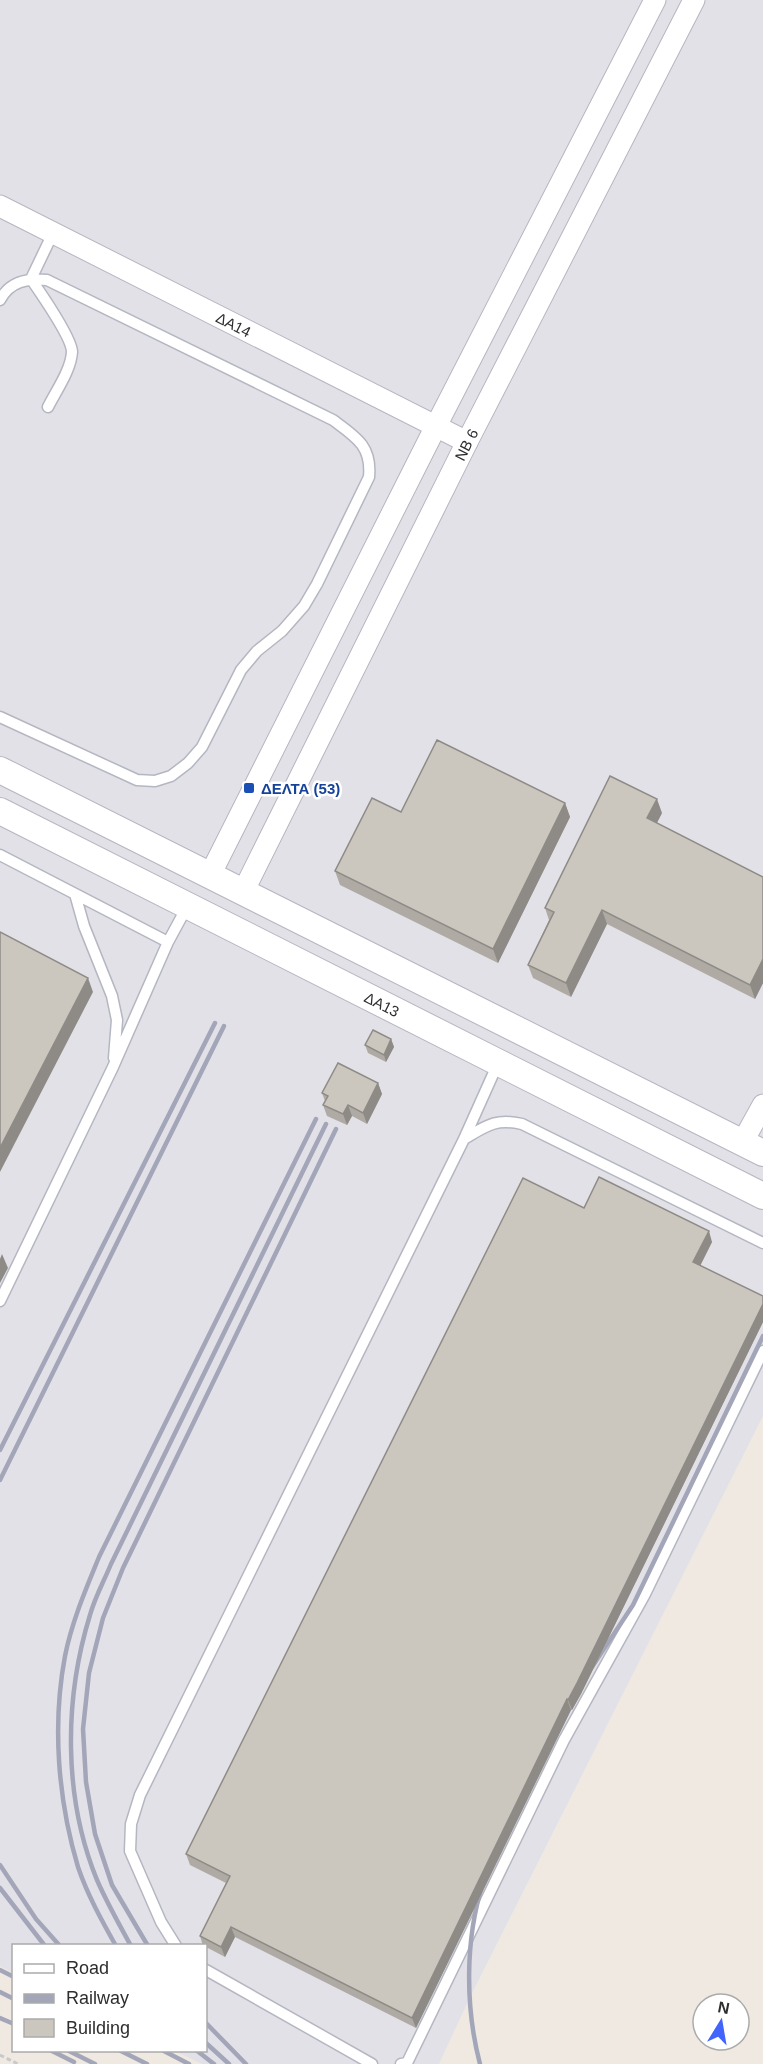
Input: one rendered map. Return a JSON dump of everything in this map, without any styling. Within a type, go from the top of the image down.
[{"type":"street","points":[[199,910],[210,875],[436,426],[655,0]]},
{"type":"street","name":"ΝΒ 6","points":[[243,892],[467,442],[694,0]]},
{"type":"street","name":"ΔΑ14","points":[[0,206],[467,442]]},
{"type":"street","points":[[0,770],[753,1148]]},
{"type":"street","name":"ΔΑ13","points":[[0,811],[763,1196]]},
{"type":"street","points":[[199,910],[243,892]]},
{"type":"street","points":[[726,1177],[753,1148],[763,1105]]},
{"type":"lane","points":[[32,279],[52,233]]},
{"type":"lane","points":[[32,279],[72,349],[70,361],[48,407]]},
{"type":"lane","points":[[0,300],[11,286],[32,279],[47,280],[333,420],[358,438],[370,463],[369,477],[304,606],[282,631],[257,651],[242,670],[202,747],[188,763],[171,776],[155,781],[137,780],[0,717]]},
{"type":"lane","points":[[0,855],[168,942]]},
{"type":"lane","points":[[75,894],[84,926],[112,996],[117,1020],[113,1066]]},
{"type":"lane","points":[[0,1301],[113,1066],[168,942],[199,910]]},
{"type":"lane","points":[[175,1944],[160,1922],[130,1851],[131,1824],[140,1795],[464,1139],[499,1061]]},
{"type":"lane","points":[[464,1139],[493,1122],[507,1120],[522,1124],[763,1243]]},
{"type":"lane","points":[[401,2064],[407,2063],[473,1923],[564,1740],[645,1594],[763,1351]]},
{"type":"lane","points":[[207,1971],[372,2064]]},
{"type":"path","points":[[0,2055],[18,2064]]},
{"type":"shaded area","points":[[0,0],[763,0],[763,1416],[470,1997],[439,2064],[202,2064],[177,2052],[207,2052],[207,1944],[12,1944],[12,1972],[0,1966]]},
{"type":"building","points":[[437,740],[565,803],[493,949],[335,871],[372,798],[401,812]]},
{"type":"building","points":[[610,776],[657,799],[647,818],[763,877],[763,959],[750,985],[602,910],[566,983],[528,965],[554,912],[545,908]]},
{"type":"building","points":[[0,932],[88,978],[0,1148]]},
{"type":"building","points":[[373,1030],[391,1039],[384,1055],[365,1045]]},
{"type":"building","points":[[338,1063],[378,1083],[363,1113],[348,1105],[343,1114],[323,1105],[328,1096],[322,1093]]},
{"type":"building","points":[[599,1177],[709,1231],[693,1262],[763,1296],[763,1304],[412,2018],[231,1927],[221,1947],[200,1936],[230,1876],[186,1854],[523,1178],[584,1208]]},
{"type":"railway","points":[[0,1450],[215,1023]]},
{"type":"railway","points":[[0,1480],[224,1026]]},
{"type":"railway","points":[[115,1944],[95,1907],[78,1867],[71,1842],[62,1789],[59,1762],[59,1709],[61,1682],[71,1630],[99,1557],[316,1119]]},
{"type":"railway","points":[[130,1944],[97,1880],[78,1815],[71,1748],[75,1680],[81,1647],[92,1608],[111,1564],[326,1124]]},
{"type":"railway","points":[[147,1944],[112,1885],[95,1834],[86,1782],[83,1729],[89,1673],[103,1618],[123,1568],[336,1129]]},
{"type":"railway","points":[[592,1667],[633,1605],[763,1336]]},
{"type":"railway","points":[[0,1865],[36,1919],[58,1944]]},
{"type":"railway","points":[[480,2064],[472,2020],[469,1973],[473,1927],[483,1883]]},
{"type":"railway","points":[[0,1888],[43,1944]]},
{"type":"railway","points":[[0,1970],[12,1976]]},
{"type":"railway","points":[[0,1992],[12,1998]]},
{"type":"railway","points":[[0,2018],[12,2023]]},
{"type":"railway","points":[[207,2024],[246,2064]]},
{"type":"railway","points":[[207,2044],[229,2064]]},
{"type":"railway","points":[[54,2052],[74,2062]]},
{"type":"railway","points":[[71,2052],[95,2064]]},
{"type":"railway","points":[[123,2052],[147,2064]]},
{"type":"railway","points":[[166,2052],[189,2064]]},
{"type":"railway","points":[[199,2052],[214,2064]]},
{"type":"place","name":"ΔΕΛΤΑ (53)","points":[[249,788]]}]
